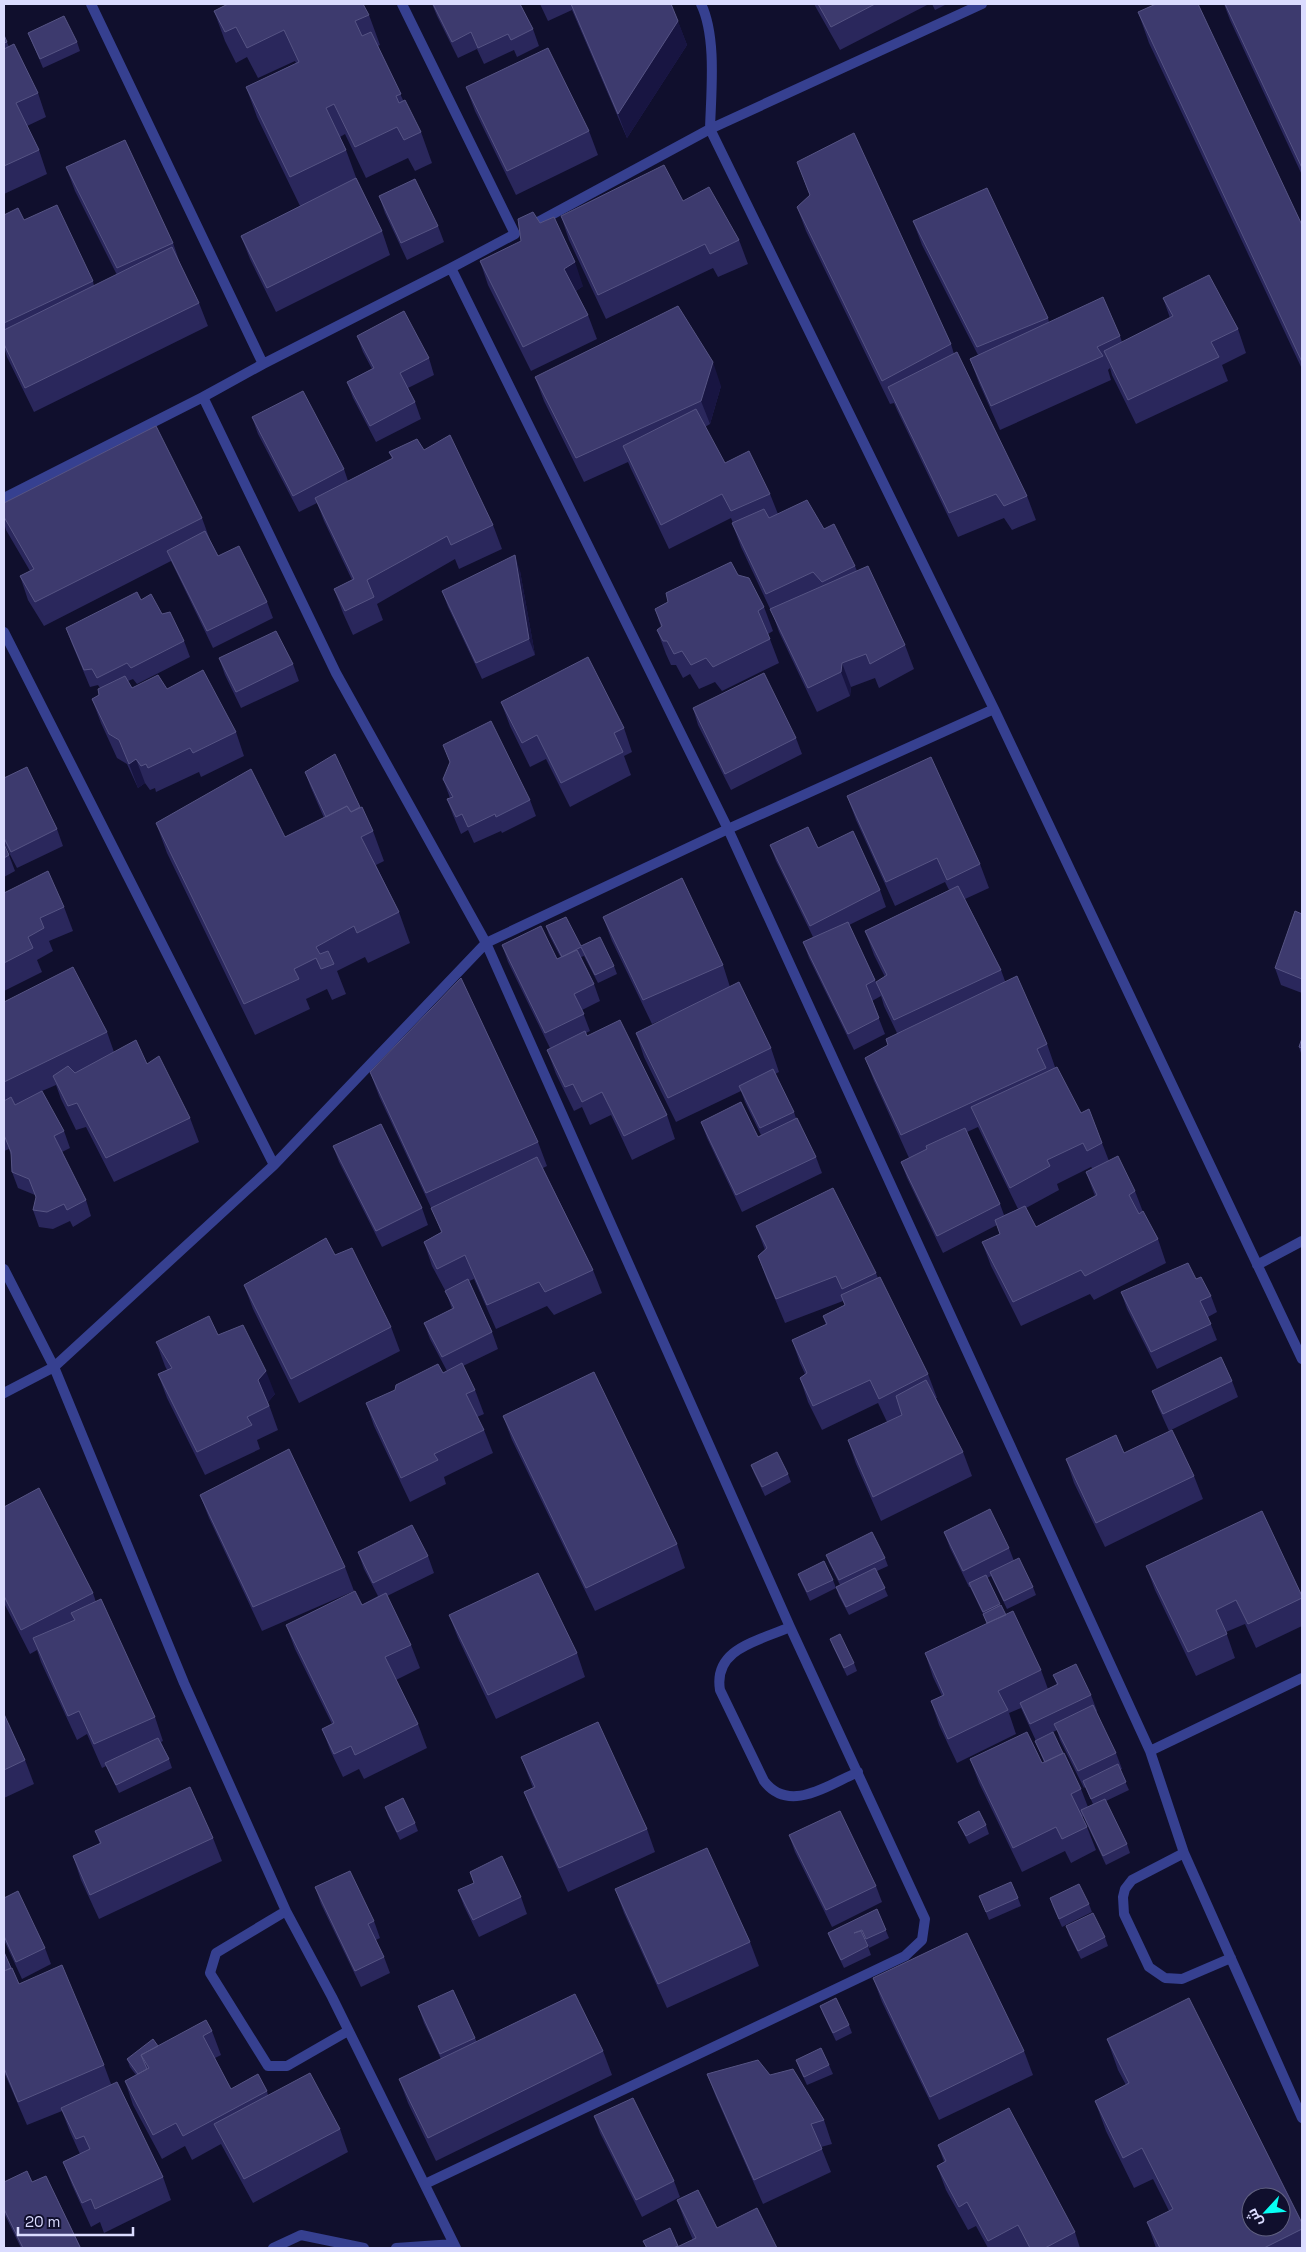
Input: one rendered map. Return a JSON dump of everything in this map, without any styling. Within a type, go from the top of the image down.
[{"type":"street","points":[[91,4],[263,364]]},
{"type":"street","points":[[402,4],[515,234]]},
{"type":"street","points":[[701,4],[705,11],[712,57],[710,129],[994,709],[1302,1359]]},
{"type":"street","points":[[5,494],[203,398],[263,364],[451,268],[710,129],[982,4]]},
{"type":"street","points":[[451,268],[728,829],[1150,1751],[1184,1853],[1302,2118]]},
{"type":"street","points":[[203,398],[336,673],[486,944],[790,1627],[925,1919],[922,1940],[905,1956],[425,2184]]},
{"type":"street","points":[[4,632],[274,1165]]},
{"type":"street","points":[[4,1393],[54,1367],[274,1165],[486,944],[728,829],[994,709]]},
{"type":"street","points":[[1257,1265],[1302,1241]]},
{"type":"street","points":[[4,1269],[54,1367],[184,1683],[286,1911],[455,2246],[396,2248]]},
{"type":"street","points":[[790,1627],[731,1654],[721,1668],[718,1679],[720,1690],[764,1781],[778,1795],[800,1797],[858,1772]]},
{"type":"street","points":[[1150,1751],[1302,1678]]},
{"type":"street","points":[[1184,1853],[1132,1880],[1125,1889],[1123,1897],[1124,1914],[1149,1967],[1165,1978],[1182,1979],[1231,1958]]},
{"type":"street","points":[[286,1911],[216,1953],[210,1973],[268,2066],[287,2066],[348,2031]]},
{"type":"street","points":[[273,2248],[302,2236],[364,2248]]},
{"type":"building","points":[[228,4],[363,4],[369,15],[355,21],[362,36],[371,32],[401,94],[396,96],[399,103],[405,100],[421,132],[404,140],[397,127],[355,147],[334,104],[326,108],[346,150],[290,177],[246,87],[299,62],[284,30],[247,48],[236,27],[225,32],[214,11]]},
{"type":"building","points":[[433,4],[520,4],[533,29],[511,40],[508,34],[478,48],[471,32],[452,42]]},
{"type":"building","points":[[571,4],[671,4],[678,21],[618,114]]},
{"type":"building","points":[[818,4],[875,4],[831,27]]},
{"type":"building","points":[[1156,4],[1198,4],[1302,225],[1302,362],[1138,12]]},
{"type":"building","points":[[1225,4],[1302,4],[1302,168]]},
{"type":"building","points":[[64,16],[77,42],[40,59],[28,33]]},
{"type":"building","points":[[14,44],[38,93],[16,103],[39,150],[4,166],[4,49]]},
{"type":"building","points":[[548,48],[589,131],[507,171],[466,87]]},
{"type":"building","points":[[854,133],[951,344],[882,381],[797,207],[810,195],[797,162]]},
{"type":"building","points":[[125,140],[173,243],[117,268],[66,167]]},
{"type":"building","points":[[664,165],[683,201],[709,187],[739,240],[710,254],[705,244],[598,295],[561,216]]},
{"type":"building","points":[[356,178],[382,231],[267,288],[241,236]]},
{"type":"building","points":[[415,179],[438,226],[401,243],[379,196]]},
{"type":"building","points":[[987,188],[1048,318],[977,347],[913,221]]},
{"type":"building","points":[[57,205],[93,281],[4,323],[4,215],[18,208],[24,220]]},
{"type":"building","points":[[533,212],[540,223],[554,217],[575,262],[564,269],[588,315],[523,347],[480,261],[521,241],[518,219]]},
{"type":"building","points":[[172,247],[199,303],[25,388],[4,344],[4,330]]},
{"type":"building","points":[[1209,275],[1238,329],[1211,342],[1219,357],[1128,400],[1104,351],[1173,316],[1163,298]]},
{"type":"building","points":[[1103,297],[1120,336],[1097,347],[1103,356],[991,406],[970,359]]},
{"type":"building","points":[[678,306],[713,362],[701,401],[576,458],[535,377]]},
{"type":"building","points":[[404,311],[429,358],[400,373],[415,402],[370,426],[347,382],[374,368],[357,336]]},
{"type":"building","points":[[957,352],[1027,496],[1004,506],[996,494],[949,513],[888,387]]},
{"type":"building","points":[[303,391],[344,469],[293,496],[252,417]]},
{"type":"building","points":[[696,409],[725,463],[749,451],[770,494],[731,511],[722,494],[661,525],[623,446]]},
{"type":"building","points":[[156,426],[202,518],[35,602],[20,576],[34,569],[4,517],[4,503]]},
{"type":"building","points":[[450,435],[493,525],[451,545],[447,536],[367,580],[374,597],[345,611],[334,589],[354,579],[315,498],[393,458],[389,452],[417,439],[424,450]]},
{"type":"building","points":[[807,500],[824,529],[834,524],[855,566],[822,582],[813,572],[766,594],[732,523],[764,509],[769,518]]},
{"type":"building","points":[[205,531],[218,556],[239,546],[267,602],[207,631],[167,551]]},
{"type":"building","points":[[515,555],[529,639],[476,663],[442,591]]},
{"type":"building","points":[[731,562],[738,575],[749,578],[764,607],[758,611],[770,639],[713,667],[706,658],[691,665],[682,651],[674,654],[667,641],[663,641],[657,630],[662,626],[655,609],[668,602],[666,593]]},
{"type":"building","points":[[868,566],[905,645],[870,664],[866,654],[842,663],[841,672],[808,688],[770,609]]},
{"type":"building","points":[[137,592],[141,600],[151,594],[162,614],[170,612],[184,641],[131,668],[127,663],[97,678],[92,669],[84,670],[66,628]]},
{"type":"building","points":[[276,631],[293,664],[236,692],[219,658]]},
{"type":"building","points":[[588,657],[624,728],[614,733],[623,752],[561,783],[537,735],[522,743],[501,702]]},
{"type":"building","points":[[203,670],[236,732],[193,753],[190,748],[148,768],[146,764],[141,766],[136,759],[129,764],[119,740],[109,734],[92,699],[99,695],[98,689],[125,676],[132,688],[158,675],[167,689]]},
{"type":"building","points":[[764,673],[796,738],[725,774],[693,708]]},
{"type":"building","points":[[491,721],[530,800],[496,817],[495,814],[468,827],[462,814],[456,817],[447,799],[453,797],[443,779],[450,762],[443,745]]},
{"type":"building","points":[[335,754],[360,807],[351,812],[347,806],[326,817],[305,772]]},
{"type":"building","points":[[931,757],[980,864],[947,880],[937,858],[886,882],[847,796]]},
{"type":"building","points":[[27,767],[57,829],[11,852],[4,838],[4,778]]},
{"type":"building","points":[[251,769],[285,837],[347,806],[351,812],[362,807],[373,831],[361,837],[399,912],[357,933],[354,926],[316,947],[320,954],[328,951],[334,964],[321,969],[316,958],[294,969],[299,979],[244,1004],[156,823]]},
{"type":"building","points":[[808,827],[818,848],[853,831],[880,890],[810,926],[770,845]]},
{"type":"building","points":[[4,844],[9,855],[4,858]]},
{"type":"building","points":[[48,871],[64,907],[40,918],[44,928],[28,937],[33,948],[4,963],[4,893]]},
{"type":"building","points":[[682,878],[723,965],[643,1000],[603,917]]},
{"type":"building","points":[[958,886],[1001,970],[894,1020],[876,982],[887,975],[865,931]]},
{"type":"building","points":[[1295,911],[1302,914],[1302,979],[1275,968]]},
{"type":"building","points":[[566,917],[581,946],[600,937],[614,966],[595,975],[581,947],[562,957],[546,926]]},
{"type":"building","points":[[848,922],[875,980],[866,985],[879,1018],[848,1034],[803,942]]},
{"type":"building","points":[[541,926],[557,959],[577,950],[594,984],[574,994],[584,1014],[545,1033],[502,945]]},
{"type":"building","points":[[73,967],[107,1032],[4,1082],[4,1002]]},
{"type":"building","points":[[1017,976],[1047,1044],[1037,1049],[1046,1068],[901,1135],[865,1058],[888,1045],[886,1039]]},
{"type":"building","points":[[461,978],[538,1142],[426,1193],[370,1072]]},
{"type":"building","points":[[739,982],[771,1048],[668,1098],[636,1033]]},
{"type":"building","points":[[620,1020],[667,1115],[624,1136],[602,1092],[582,1102],[573,1084],[565,1087],[547,1050],[585,1031],[587,1036]]},
{"type":"building","points":[[136,1040],[147,1064],[159,1056],[190,1118],[106,1158],[77,1103],[68,1106],[53,1076],[68,1066],[75,1073]]},
{"type":"building","points":[[1057,1067],[1081,1113],[1089,1109],[1102,1143],[1087,1151],[1083,1143],[1047,1160],[1050,1166],[1010,1188],[971,1107]]},
{"type":"building","points":[[773,1069],[794,1112],[760,1128],[739,1086]]},
{"type":"building","points":[[42,1091],[64,1131],[54,1136],[86,1200],[67,1210],[64,1204],[47,1212],[33,1210],[36,1197],[29,1179],[12,1172],[11,1152],[4,1135],[4,1101],[11,1097],[15,1105]]},
{"type":"building","points":[[741,1102],[758,1137],[797,1118],[816,1157],[736,1195],[701,1122]]},
{"type":"building","points":[[381,1124],[422,1208],[376,1231],[333,1146]]},
{"type":"building","points":[[965,1128],[1000,1204],[937,1236],[901,1162],[927,1149],[926,1146]]},
{"type":"building","points":[[1118,1156],[1135,1191],[1129,1195],[1139,1214],[1143,1211],[1158,1239],[1085,1276],[1081,1270],[1013,1302],[982,1242],[1000,1234],[995,1220],[1025,1206],[1036,1227],[1097,1195],[1086,1172]]},
{"type":"building","points":[[537,1157],[593,1270],[545,1292],[539,1282],[487,1305],[465,1255],[437,1269],[424,1242],[442,1232],[431,1208]]},
{"type":"building","points":[[833,1188],[876,1273],[842,1289],[836,1276],[776,1299],[758,1256],[767,1248],[756,1226]]},
{"type":"building","points":[[326,1238],[335,1255],[352,1248],[391,1327],[291,1379],[244,1285]]},
{"type":"building","points":[[1188,1263],[1196,1279],[1201,1277],[1211,1296],[1200,1301],[1211,1324],[1151,1352],[1121,1292]]},
{"type":"building","points":[[880,1277],[928,1374],[879,1399],[870,1380],[813,1406],[800,1378],[807,1373],[792,1340],[827,1324],[823,1316],[845,1305],[841,1295]]},
{"type":"building","points":[[468,1279],[492,1332],[442,1357],[424,1323],[454,1308],[445,1291]]},
{"type":"building","points":[[209,1316],[218,1335],[243,1325],[266,1371],[258,1380],[269,1406],[247,1417],[252,1425],[197,1452],[158,1374],[172,1368],[156,1342]]},
{"type":"building","points":[[1221,1357],[1232,1381],[1163,1414],[1152,1391]]},
{"type":"building","points":[[462,1363],[475,1390],[466,1394],[484,1430],[434,1454],[438,1460],[401,1478],[366,1403],[395,1390],[396,1385],[438,1364],[443,1373]]},
{"type":"building","points":[[594,1372],[677,1544],[586,1588],[503,1416]]},
{"type":"building","points":[[926,1380],[963,1452],[873,1497],[848,1440],[902,1415],[896,1396]]},
{"type":"building","points":[[1172,1430],[1194,1476],[1096,1523],[1066,1459],[1116,1435],[1124,1453]]},
{"type":"building","points":[[289,1449],[345,1567],[253,1607],[200,1495]]},
{"type":"building","points":[[777,1452],[788,1474],[762,1487],[751,1465]]},
{"type":"building","points":[[39,1488],[93,1593],[21,1630],[4,1596],[4,1507]]},
{"type":"building","points":[[990,1509],[1009,1548],[963,1571],[944,1532]]},
{"type":"building","points":[[1262,1511],[1302,1598],[1248,1624],[1236,1600],[1216,1610],[1227,1634],[1188,1652],[1146,1566]]},
{"type":"building","points":[[412,1525],[428,1556],[373,1583],[358,1552]]},
{"type":"building","points":[[872,1532],[885,1558],[839,1580],[826,1555]]},
{"type":"building","points":[[1019,1558],[1033,1587],[1004,1601],[990,1572]]},
{"type":"building","points":[[824,1561],[833,1580],[807,1592],[798,1574]]},
{"type":"building","points":[[875,1568],[885,1588],[846,1607],[836,1587]]},
{"type":"building","points":[[538,1573],[577,1653],[488,1695],[449,1615]]},
{"type":"building","points":[[986,1575],[1000,1604],[983,1612],[969,1583]]},
{"type":"building","points":[[355,1591],[362,1605],[386,1593],[411,1645],[385,1657],[418,1724],[355,1755],[351,1746],[334,1754],[322,1729],[334,1723],[286,1625]]},
{"type":"building","points":[[101,1599],[155,1717],[94,1744],[79,1711],[68,1716],[33,1638],[75,1620],[71,1613]]},
{"type":"building","points":[[1001,1605],[1006,1615],[987,1623],[983,1614]]},
{"type":"building","points":[[1013,1611],[1041,1670],[998,1691],[1008,1710],[948,1739],[931,1701],[944,1695],[925,1653]]},
{"type":"building","points":[[840,1634],[854,1663],[844,1668],[830,1639]]},
{"type":"building","points":[[1076,1664],[1091,1695],[1030,1724],[1020,1703],[1058,1684],[1053,1675]]},
{"type":"building","points":[[1093,1705],[1116,1753],[1078,1771],[1054,1724]]},
{"type":"building","points":[[4,1714],[25,1760],[4,1770]]},
{"type":"building","points":[[598,1722],[647,1829],[559,1868],[524,1792],[535,1787],[521,1757]]},
{"type":"building","points":[[1027,1732],[1042,1763],[1064,1753],[1081,1789],[1071,1794],[1087,1827],[1062,1839],[1056,1827],[1013,1848],[970,1759]]},
{"type":"building","points":[[1053,1732],[1063,1753],[1045,1762],[1035,1741]]},
{"type":"building","points":[[158,1738],[169,1759],[116,1785],[105,1763]]},
{"type":"building","points":[[1118,1764],[1126,1782],[1091,1799],[1083,1781]]},
{"type":"building","points":[[190,1787],[213,1838],[90,1895],[73,1856],[101,1843],[95,1831]]},
{"type":"building","points":[[403,1798],[415,1823],[397,1832],[385,1807]]},
{"type":"building","points":[[1105,1799],[1127,1844],[1103,1856],[1081,1810]]},
{"type":"building","points":[[840,1811],[876,1886],[826,1910],[789,1835]]},
{"type":"building","points":[[979,1811],[986,1825],[966,1836],[958,1822]]},
{"type":"building","points":[[707,1848],[750,1942],[658,1984],[615,1889]]},
{"type":"building","points":[[502,1856],[521,1897],[473,1920],[458,1890],[474,1883],[470,1872]]},
{"type":"building","points":[[350,1871],[374,1921],[368,1924],[384,1957],[355,1971],[315,1887]]},
{"type":"building","points":[[1011,1882],[1018,1898],[986,1912],[979,1896]]},
{"type":"building","points":[[1079,1884],[1089,1904],[1059,1919],[1050,1898]]},
{"type":"building","points":[[18,1891],[45,1948],[16,1962],[4,1936],[4,1898]]},
{"type":"building","points":[[877,1909],[886,1930],[866,1939],[862,1930],[854,1933],[861,1931],[868,1946],[841,1960],[828,1933]]},
{"type":"building","points":[[1093,1913],[1105,1937],[1078,1951],[1066,1926]]},
{"type":"building","points":[[967,1933],[1024,2051],[930,2097],[873,1978]]},
{"type":"building","points":[[4,1952],[11,1968],[4,1971]]},
{"type":"building","points":[[62,1965],[104,2065],[18,2102],[4,2068],[4,1971],[12,1968],[19,1984]]},
{"type":"building","points":[[453,1990],[475,2038],[440,2054],[418,2006]]},
{"type":"building","points":[[575,1994],[603,2051],[428,2138],[399,2079]]},
{"type":"building","points":[[836,1998],[849,2025],[833,2033],[820,2006]]},
{"type":"building","points":[[1189,1998],[1284,2187],[1241,2187],[1241,2237],[1286,2237],[1264,2248],[1160,2248],[1147,2222],[1173,2209],[1142,2148],[1123,2158],[1095,2101],[1129,2083],[1107,2039]]},
{"type":"building","points":[[206,2020],[212,2031],[203,2036],[231,2089],[258,2074],[267,2091],[183,2136],[176,2123],[153,2135],[125,2081],[149,2068],[141,2055]]},
{"type":"building","points":[[153,2039],[158,2046],[141,2055],[147,2069],[138,2074],[127,2059]]},
{"type":"building","points":[[821,2048],[829,2065],[804,2077],[796,2060]]},
{"type":"building","points":[[758,2060],[770,2075],[793,2069],[824,2120],[811,2124],[822,2149],[754,2180],[707,2074]]},
{"type":"building","points":[[310,2073],[340,2129],[244,2179],[214,2124]]},
{"type":"building","points":[[117,2082],[163,2177],[95,2209],[91,2199],[82,2203],[63,2162],[90,2149],[84,2136],[76,2139],[61,2108]]},
{"type":"building","points":[[633,2098],[674,2181],[636,2200],[594,2116]]},
{"type":"building","points":[[1009,2108],[1075,2232],[1045,2248],[1030,2248],[1018,2225],[988,2241],[967,2202],[959,2207],[937,2166],[946,2161],[938,2145]]},
{"type":"building","points":[[27,2171],[32,2182],[46,2176],[80,2247],[23,2248],[4,2209],[4,2182]]},
{"type":"building","points":[[698,2190],[717,2228],[757,2208],[777,2248],[675,2248],[696,2238],[677,2200]]},
{"type":"building","points":[[1291,2201],[1302,2223],[1302,2229],[1291,2234]]},
{"type":"building","points":[[670,2228],[678,2246],[673,2248],[647,2248],[643,2241]]}]
